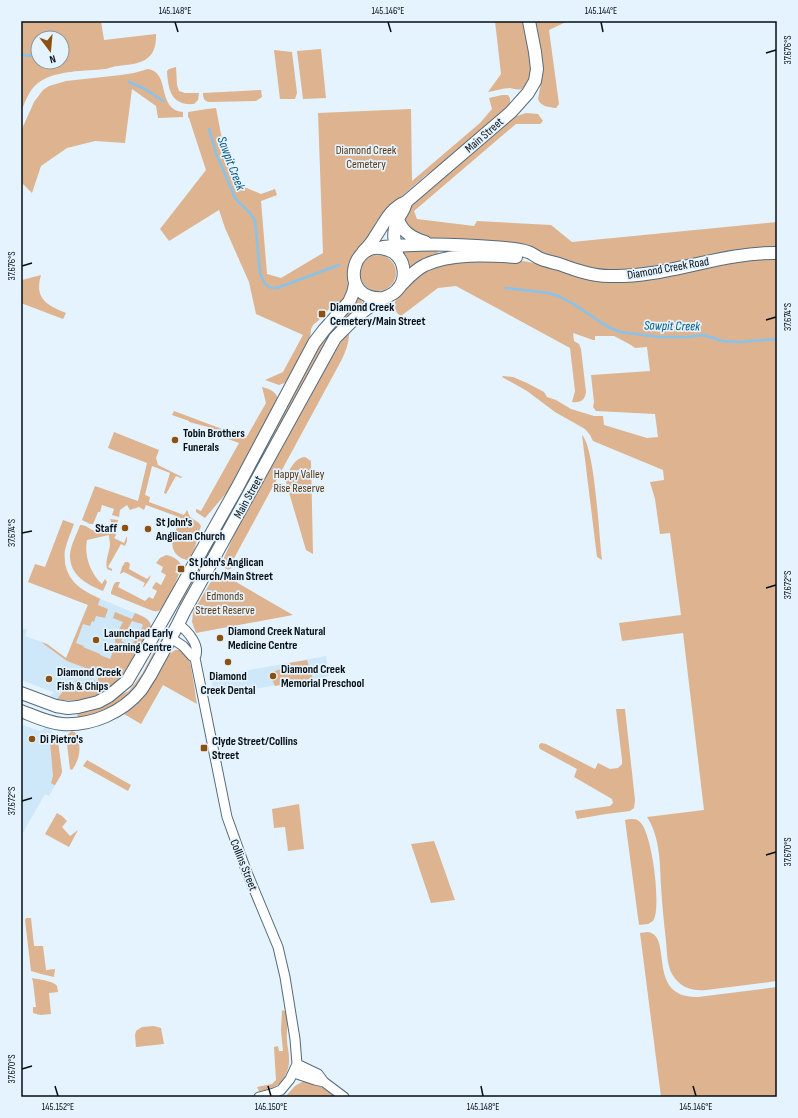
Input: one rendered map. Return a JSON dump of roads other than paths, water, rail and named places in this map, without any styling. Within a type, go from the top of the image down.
[{"type":"main road","name":"Main Street","points":[[362,253],[372,241],[386,218],[397,207],[406,202],[511,112],[531,89],[536,77],[537,64],[529,21]]},
{"type":"main road","name":"Main Street","points":[[400,260],[395,246],[394,233],[398,219],[404,210],[406,202]]},
{"type":"main road","points":[[398,219],[401,227],[410,236],[430,244]]},
{"type":"main road","name":"Diamond Creek Road","points":[[378,248],[430,244],[517,249],[576,270],[593,274],[621,277],[649,274],[750,253],[777,253]]},
{"type":"main road","points":[[384,248],[391,251],[400,260],[403,266],[403,279],[401,286],[392,295],[382,298],[372,298],[360,291],[355,284],[353,274],[356,260],[362,253],[370,249],[384,248]]},
{"type":"main road","name":"Diamond Creek Road","points":[[401,286],[419,268],[445,259],[478,256],[537,257]]},
{"type":"main road","name":"Main Street","points":[[68,708],[98,702],[109,696],[127,680],[237,488],[314,343],[349,302],[355,284]]},
{"type":"main road","name":"Main Street","points":[[62,724],[85,722],[103,718],[117,711],[140,690],[171,638],[335,338],[355,318],[382,298]]},
{"type":"main road","points":[[171,638],[165,630],[162,621],[178,624]]},
{"type":"main road","points":[[21,693],[56,706],[68,708]]},
{"type":"main road","points":[[68,708],[76,723]]},
{"type":"main road","points":[[21,711],[62,724],[64,714],[68,708]]},
{"type":"street","name":"Collins Street","points":[[178,624],[187,631],[197,651],[196,658],[227,817],[250,880],[276,940],[283,962],[295,1039],[295,1068]]},
{"type":"street","points":[[171,638],[183,646],[192,656],[196,658]]},
{"type":"street","points":[[259,1097],[281,1090],[287,1084],[295,1068],[315,1080],[324,1082],[344,1097]]},
{"type":"waterway","name":"Sawpit Creek","points":[[21,55],[30,56]]},
{"type":"waterway","name":"Sawpit Creek","points":[[129,82],[145,89],[163,101]]},
{"type":"waterway","name":"Sawpit Creek","points":[[209,129],[216,153],[235,198],[251,214],[255,221],[260,273],[267,286],[277,288],[339,265]]},
{"type":"waterway","name":"Sawpit Creek","points":[[505,288],[549,293],[560,297],[572,303],[608,327],[620,332],[659,337],[687,337],[703,335],[723,341],[739,342],[777,339]]},
{"type":"place","name":"Diamond Creek Cemetery/Main Street","points":[[322,314]]},
{"type":"place","name":"Tobin Brothers Funerals","points":[[175,440]]},
{"type":"place","name":"Staff","points":[[125,528]]},
{"type":"place","name":"St John's Anglican Church","points":[[148,529]]},
{"type":"place","name":"St John's Anglican Church/Main Street","points":[[181,569]]},
{"type":"place","name":"Diamond Creek Natural Medicine Centre","points":[[220,638]]},
{"type":"place","name":"Launchpad Early Learning Centre","points":[[96,640]]},
{"type":"place","name":"Diamond Creek Dental","points":[[228,662]]},
{"type":"place","name":"Diamond Creek Memorial Preschool","points":[[273,676]]},
{"type":"place","name":"Diamond Creek Fish & Chips","points":[[49,679]]},
{"type":"place","name":"Di Pietro's","points":[[32,739]]},
{"type":"place","name":"Clyde Street/Collins Street","points":[[204,748]]},
{"type":"park label","name":"Diamond Creek Cemetery","points":[[366,157]]},
{"type":"park label","name":"Happy Valley Rise Reserve","points":[[299,481]]},
{"type":"park label","name":"Edmonds Street Reserve","points":[[225,603]]}]
